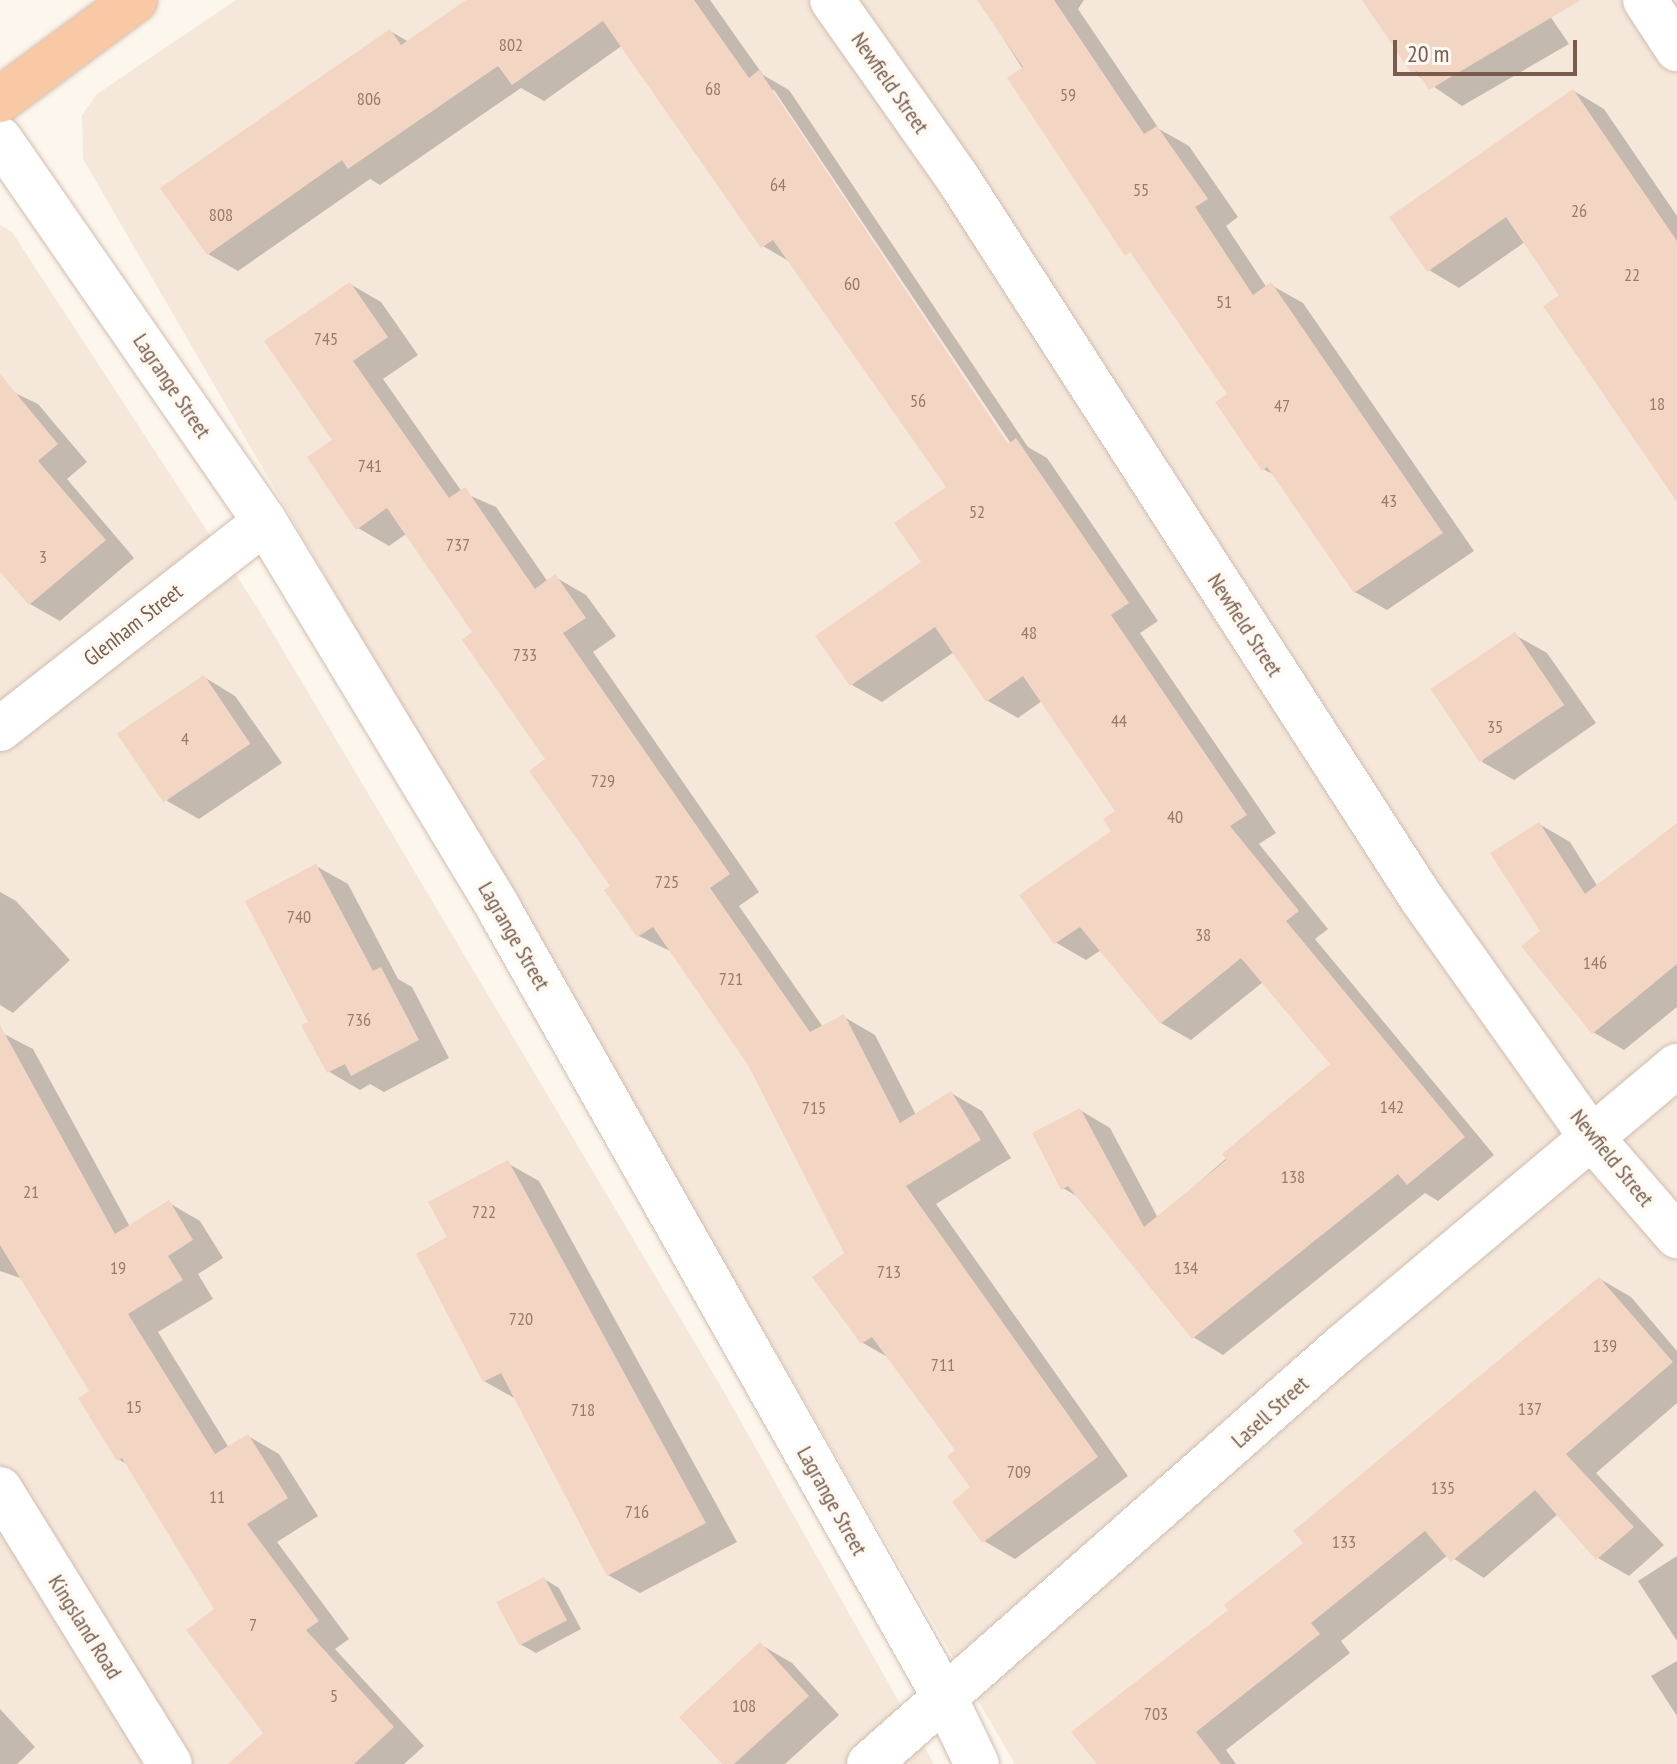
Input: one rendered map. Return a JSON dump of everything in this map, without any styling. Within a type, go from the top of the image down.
[{"type":"highway","points":[[0,100],[135,0]]},
{"type":"street","name":"Newfield Street","points":[[832,0],[957,177],[1422,899],[1592,1138],[1677,1236]]},
{"type":"street","points":[[1645,0],[1677,49]]},
{"type":"street","name":"Lagrange Street","points":[[0,139],[265,522],[499,909],[946,1700],[977,1764]]},
{"type":"street","name":"Glenham Street","points":[[0,729],[265,522]]},
{"type":"street","name":"Lasell Street","points":[[869,1764],[946,1700],[1343,1346],[1677,1066]]},
{"type":"street","name":"Kingsland Road","points":[[0,1489],[170,1764]]},
{"type":"shaded area","points":[[236,0],[1677,0],[1677,1764],[1015,1764],[83,159],[82,115],[97,94]]},
{"type":"shaded area","points":[[0,225],[12,232],[262,615],[723,1390],[934,1764],[0,1764]]},
{"type":"building","points":[[466,0],[694,0],[749,78],[759,70],[1008,444],[1016,438],[1129,603],[1111,615],[1247,815],[1230,826],[1299,911],[1286,921],[1465,1137],[1407,1185],[1398,1174],[1192,1339],[1068,1186],[1061,1190],[1032,1133],[1080,1108],[1144,1227],[1226,1160],[1222,1154],[1330,1064],[1241,958],[1160,1024],[1080,927],[1054,944],[1019,895],[1111,831],[1103,819],[1115,811],[1023,676],[986,702],[935,627],[850,686],[815,636],[921,562],[894,523],[946,487],[773,240],[761,248],[603,21],[512,85],[498,66],[348,169],[342,160],[207,255],[160,188],[390,29],[401,45]]},
{"type":"building","points":[[977,0],[1054,0],[1144,134],[1157,126],[1208,199],[1195,207],[1253,295],[1271,282],[1443,533],[1354,593],[1267,467],[1262,471],[1215,402],[1227,394],[1130,252],[1125,256],[1007,78],[1023,67]]},
{"type":"building","points":[[1362,0],[1581,0],[1429,90],[1417,71],[1412,74]]},
{"type":"building","points":[[1573,89],[1677,241],[1677,502],[1543,306],[1559,295],[1506,217],[1427,272],[1389,217]]},
{"type":"building","points":[[350,282],[388,337],[353,361],[449,498],[465,487],[535,589],[555,574],[586,618],[563,633],[730,874],[710,888],[810,1032],[844,1014],[900,1123],[951,1091],[981,1140],[906,1186],[1098,1457],[982,1543],[952,1502],[970,1487],[947,1456],[955,1450],[872,1337],[861,1344],[812,1277],[844,1253],[748,1065],[653,927],[637,937],[604,890],[610,886],[529,771],[545,759],[462,640],[472,632],[387,508],[356,530],[307,457],[332,440],[264,341]]},
{"type":"building","points":[[0,374],[58,444],[38,461],[106,540],[29,605],[0,572]]},
{"type":"building","points":[[1515,632],[1564,705],[1480,762],[1430,689]]},
{"type":"building","points":[[204,675],[250,744],[163,803],[117,734]]},
{"type":"building","points":[[1539,822],[1585,894],[1677,823],[1677,964],[1592,1034],[1521,946],[1540,931],[1490,853]]},
{"type":"building","points":[[316,864],[373,971],[381,967],[419,1040],[351,1076],[345,1064],[327,1073],[301,1025],[308,1022],[245,901]]},
{"type":"building","points":[[0,1025],[115,1234],[169,1200],[193,1240],[168,1256],[183,1280],[128,1314],[215,1454],[248,1434],[288,1498],[247,1524],[319,1621],[306,1630],[394,1727],[354,1764],[228,1764],[263,1733],[186,1630],[214,1609],[122,1458],[117,1461],[78,1398],[89,1391],[0,1245]]},
{"type":"building","points":[[508,1160],[706,1523],[607,1576],[501,1373],[483,1382],[416,1254],[447,1237],[428,1202]]},
{"type":"building","points":[[1599,1277],[1673,1362],[1566,1454],[1634,1527],[1596,1560],[1535,1490],[1451,1562],[1425,1531],[1311,1623],[1320,1634],[1196,1732],[1221,1764],[1097,1764],[1071,1732],[1228,1610],[1224,1605],[1303,1543],[1293,1531]]},
{"type":"building","points":[[544,1577],[567,1620],[519,1646],[496,1602]]},
{"type":"building","points":[[760,1642],[809,1696],[734,1764],[722,1764],[679,1717]]}]
